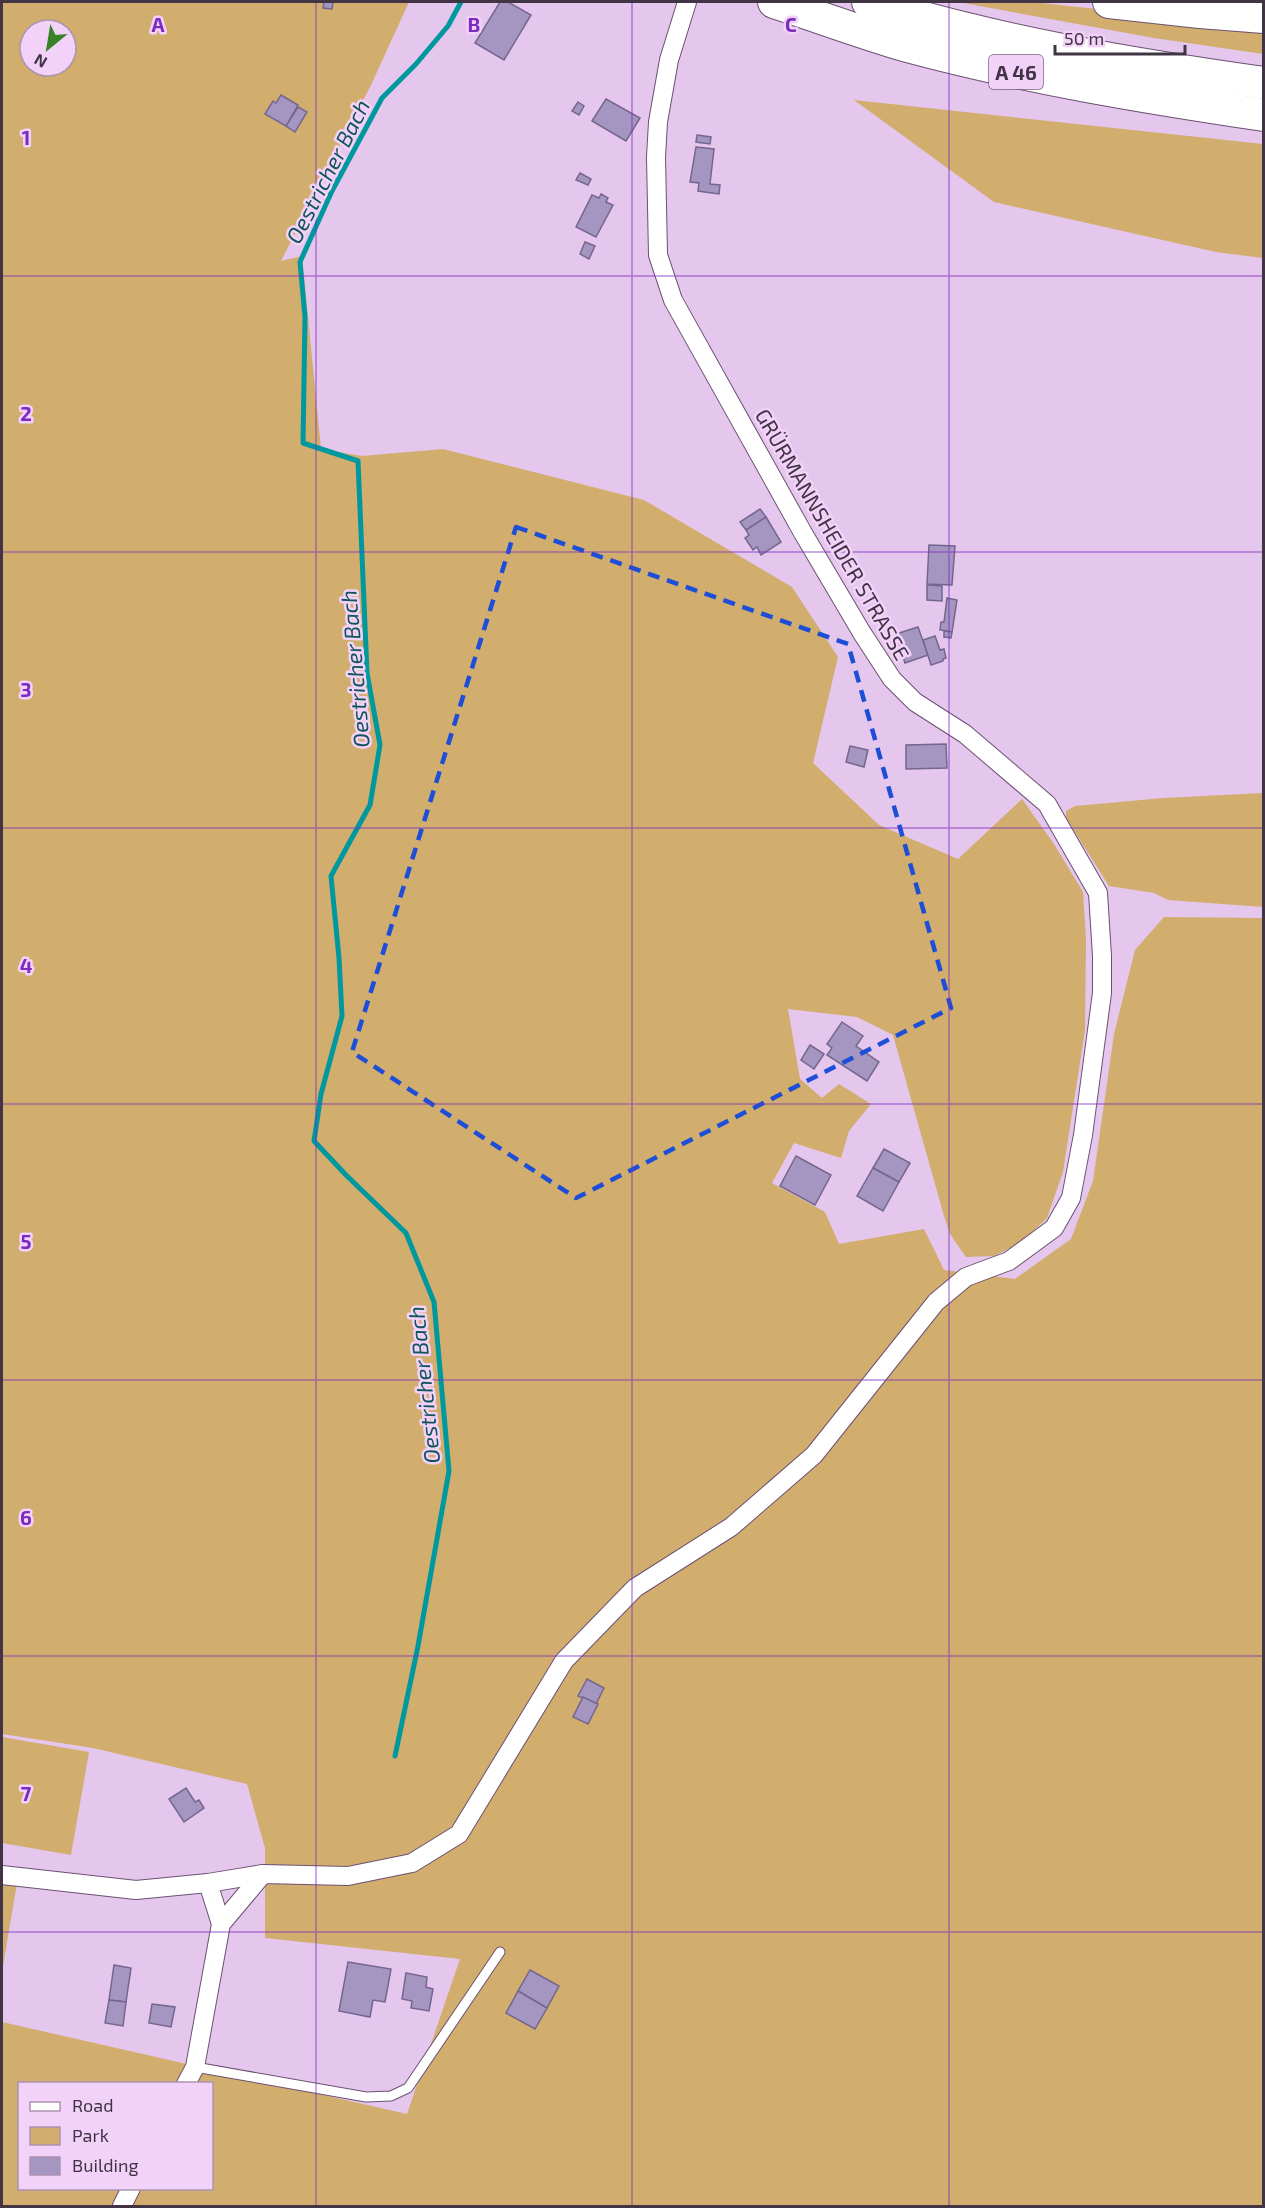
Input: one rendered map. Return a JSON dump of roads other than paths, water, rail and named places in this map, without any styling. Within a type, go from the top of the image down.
[{"type":"highway","name":"A 46","points":[[774,2],[904,45],[1022,73],[1141,96],[1263,115]]},
{"type":"highway","name":"A 46","points":[[868,2],[910,15],[1025,43],[1140,66],[1263,83]]},
{"type":"highway","points":[[1109,2],[1263,16]]},
{"type":"street","name":"GRÜRMANNSHEIDER STRASSE","points":[[2,1875],[136,1890],[208,1883],[263,1874],[348,1876],[412,1863],[459,1834],[564,1661],[635,1588],[731,1527],[814,1455],[936,1302],[966,1277],[1009,1261],[1054,1228],[1071,1198],[1083,1135],[1102,993],[1098,893],[1047,804],[965,734],[915,702],[892,679],[802,533],[673,300],[658,255],[656,157],[658,122],[669,60],[687,2]]},
{"type":"street","points":[[221,1924],[263,1874]]},
{"type":"street","points":[[187,2082],[195,2067],[221,1924],[208,1883]]},
{"type":"street","points":[[122,2206],[130,2190]]},
{"type":"lane","points":[[195,2067],[366,2097],[391,2096],[408,2088],[500,1952]]},
{"type":"waterway","name":"Oestricher Bach","points":[[395,1756],[418,1646],[449,1471],[434,1302],[406,1233],[314,1141],[321,1094],[342,1016],[331,876],[370,805],[380,745],[367,673],[358,461],[303,443],[305,317],[300,262],[332,191],[382,98],[416,64],[448,26],[461,2]]}]
